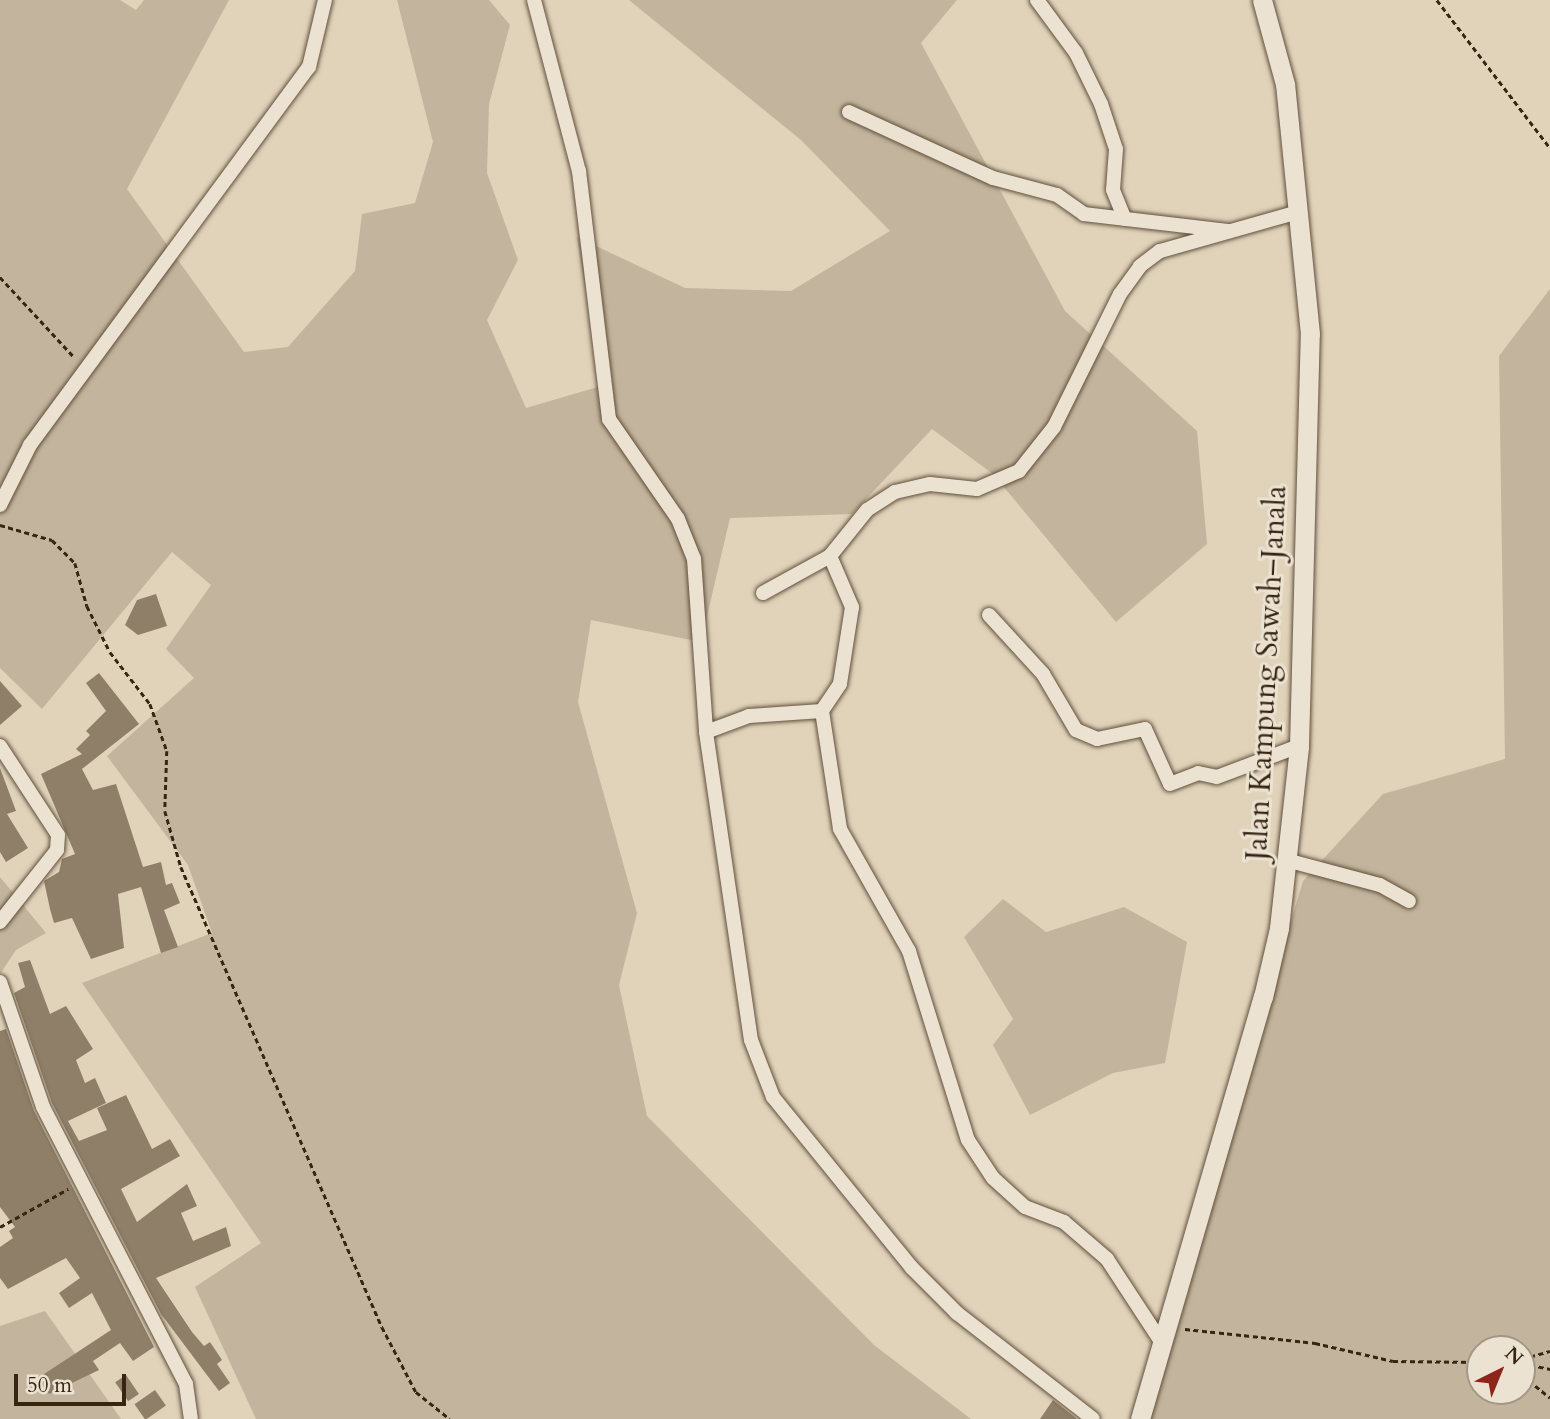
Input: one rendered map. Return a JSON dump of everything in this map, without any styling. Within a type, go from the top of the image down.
[{"type":"main road","name":"Jalan Kampung Sawah–Janala","points":[[1140,1419],[1263,997],[1286,860],[1299,746],[1310,334],[1285,84],[1262,0]]},
{"type":"street","points":[[0,505],[30,445],[309,67],[325,0]]},
{"type":"street","points":[[534,0],[579,171],[609,419],[678,519],[694,559],[706,732],[751,1040],[773,1097],[912,1268],[957,1313],[1093,1419]]},
{"type":"street","points":[[1037,0],[1076,52],[1101,104],[1116,149],[1113,190],[1125,219]]},
{"type":"street","points":[[849,112],[993,178],[1057,195],[1084,214],[1229,231]]},
{"type":"street","points":[[763,593],[830,556],[867,510],[895,492],[930,484],[977,489],[1019,471],[1054,427],[1120,294],[1140,266],[1160,251],[1298,212]]},
{"type":"street","points":[[830,556],[852,607],[852,635],[840,684],[821,710],[840,829],[909,951],[968,1140],[993,1178],[1025,1207],[1064,1222],[1107,1259],[1165,1335]]},
{"type":"street","points":[[989,615],[1042,674],[1076,730],[1097,739],[1145,729],[1170,784],[1198,773],[1217,778],[1299,746]]},
{"type":"street","points":[[706,732],[749,716],[821,710]]},
{"type":"street","points":[[0,746],[58,835],[57,850],[0,922]]},
{"type":"street","points":[[1286,860],[1380,885],[1409,901]]},
{"type":"street","points":[[0,982],[43,1107],[186,1384],[191,1419]]},
{"type":"path","points":[[1437,0],[1550,148]]},
{"type":"path","points":[[0,277],[53,341],[86,366]]},
{"type":"path","points":[[0,525],[52,540],[75,563],[87,606],[110,652],[150,704],[167,751],[165,811],[181,867],[382,1327],[415,1392],[450,1419]]},
{"type":"path","points":[[0,1227],[80,1181]]},
{"type":"path","points":[[1165,1335],[1315,1343],[1393,1361],[1466,1362]]},
{"type":"path","points":[[1536,1386],[1550,1398]]},
{"type":"shaded area","points":[[0,0],[120,0],[136,10],[144,0],[229,0],[127,189],[244,352],[288,347],[355,271],[362,214],[415,203],[433,142],[397,0],[489,0],[510,25],[489,104],[487,173],[518,260],[487,320],[526,408],[601,386],[577,237],[685,288],[791,291],[890,231],[801,140],[629,0],[957,0],[921,43],[1065,311],[1197,431],[1207,544],[1116,622],[993,474],[932,429],[852,514],[730,518],[701,642],[591,620],[578,702],[637,913],[619,985],[647,1116],[874,1345],[971,1419],[256,1419],[195,1287],[261,1243],[82,983],[212,933],[188,865],[107,756],[194,678],[166,649],[211,585],[172,552],[42,709],[0,668]]},
{"type":"shaded area","points":[[1550,289],[1550,1419],[1141,1419],[1303,881],[1383,794],[1505,759],[1499,356]]},
{"type":"shaded area","points":[[0,877],[46,933],[16,950],[0,974]]},
{"type":"shaded area","points":[[1003,899],[1046,932],[1124,907],[1187,942],[1165,1063],[1113,1073],[1030,1115],[993,1045],[1013,1019],[964,937]]},
{"type":"shaded area","points":[[45,1311],[121,1419],[0,1419],[0,1326]]},
{"type":"building","points":[[156,594],[167,626],[138,635],[125,625],[137,600]]},
{"type":"building","points":[[99,673],[139,724],[82,769],[93,790],[116,784],[143,867],[161,862],[166,885],[172,883],[180,903],[164,910],[178,947],[161,953],[141,887],[118,894],[124,948],[91,959],[72,918],[54,923],[50,909],[44,881],[59,872],[62,859],[75,854],[41,774],[82,754],[76,749],[90,735],[86,731],[106,711],[86,683]]},
{"type":"building","points":[[0,681],[22,706],[0,725]]},
{"type":"building","points":[[0,768],[16,811],[7,814],[28,848],[6,862],[0,852]]},
{"type":"building","points":[[30,960],[50,1014],[66,1006],[93,1049],[76,1060],[85,1083],[95,1078],[106,1103],[68,1121],[79,1141],[107,1130],[97,1108],[126,1095],[152,1149],[170,1139],[180,1156],[121,1189],[137,1222],[187,1184],[197,1206],[181,1213],[193,1241],[226,1227],[231,1246],[156,1278],[192,1332],[204,1346],[210,1342],[222,1360],[217,1364],[230,1383],[219,1391],[161,1314],[52,1103],[14,993],[25,987],[18,963]]},
{"type":"building","points":[[6,1029],[34,1111],[154,1347],[133,1361],[120,1343],[93,1361],[99,1370],[49,1394],[38,1378],[111,1330],[92,1293],[69,1308],[59,1293],[80,1278],[66,1258],[8,1289],[0,1278],[0,1247],[13,1238],[9,1231],[15,1227],[0,1207],[0,1031]]},
{"type":"building","points":[[126,1375],[139,1394],[128,1401],[115,1382]]},
{"type":"building","points":[[155,1390],[166,1406],[145,1419],[135,1404]]},
{"type":"building","points":[[1053,1400],[1077,1419],[1040,1419]]}]
